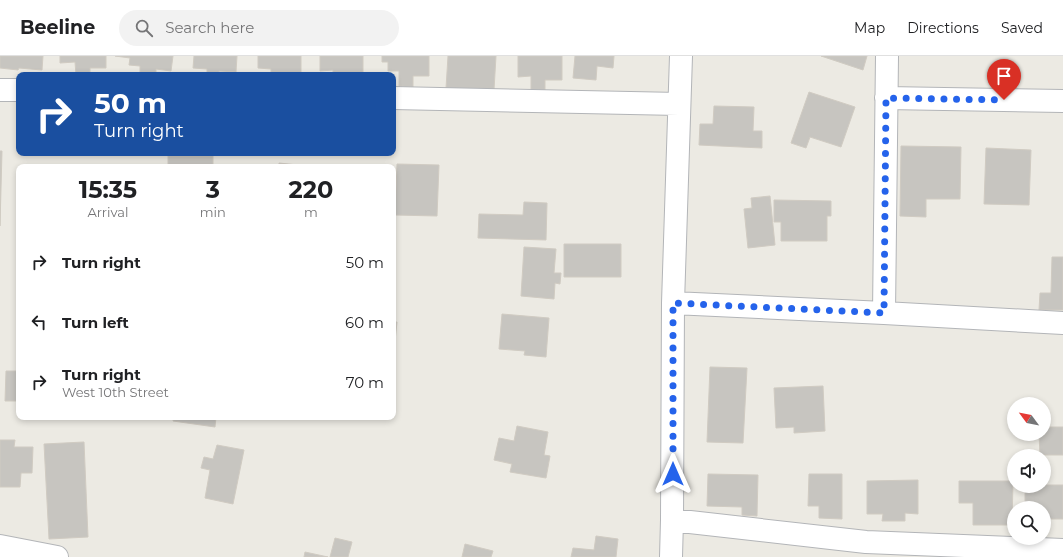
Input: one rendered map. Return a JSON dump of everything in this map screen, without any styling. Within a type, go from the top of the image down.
[{"type":"street","points":[[671,557],[673,303],[681,56]]},
{"type":"street","points":[[884,313],[887,56]]},
{"type":"street","points":[[0,90],[16,90]]},
{"type":"street","points":[[396,98],[679,104]]},
{"type":"street","points":[[886,98],[1063,102]]},
{"type":"street","points":[[673,303],[1063,323]]},
{"type":"street","points":[[672,520],[866,550],[1063,550]]},
{"type":"street","points":[[0,546],[57,557]]},
{"type":"building","points":[[0,56],[43,56],[42,70],[0,68]]},
{"type":"building","points":[[60,56],[106,56],[106,68],[90,68],[90,72],[76,72],[75,62],[60,63]]},
{"type":"building","points":[[115,56],[173,56],[171,71],[156,69],[156,72],[140,72],[140,66],[129,65],[130,58]]},
{"type":"building","points":[[194,56],[237,56],[236,72],[207,72],[207,69],[193,68]]},
{"type":"building","points":[[258,56],[301,56],[301,72],[271,72],[271,69],[258,68]]},
{"type":"building","points":[[320,56],[363,56],[363,72],[333,72],[333,70],[320,71]]},
{"type":"building","points":[[382,56],[429,56],[429,76],[413,76],[413,87],[399,86],[399,71],[388,71],[388,62],[382,62]]},
{"type":"building","points":[[448,56],[496,56],[494,90],[446,88]]},
{"type":"building","points":[[518,56],[562,56],[562,80],[545,80],[545,90],[531,90],[531,76],[518,77]]},
{"type":"building","points":[[575,56],[614,56],[613,68],[597,66],[596,80],[573,78]]},
{"type":"building","points":[[821,56],[867,56],[863,70]]},
{"type":"building","points":[[809,92],[855,107],[841,147],[810,137],[806,148],[791,143]]},
{"type":"building","points":[[714,106],[754,107],[753,131],[762,131],[762,148],[699,145],[700,124],[713,124]]},
{"type":"building","points":[[901,146],[961,147],[960,199],[926,199],[926,217],[900,216]]},
{"type":"building","points":[[986,148],[1031,150],[1029,205],[984,204]]},
{"type":"building","points":[[0,151],[2,151],[0,226]]},
{"type":"building","points":[[168,156],[213,156],[213,164],[168,164]]},
{"type":"building","points":[[397,164],[439,165],[437,216],[396,215]]},
{"type":"building","points":[[770,196],[775,245],[748,248],[744,209],[752,208],[751,198]]},
{"type":"building","points":[[774,200],[831,201],[831,216],[827,216],[827,241],[781,241],[781,222],[774,222]]},
{"type":"building","points":[[524,202],[547,203],[546,240],[478,238],[479,214],[523,215]]},
{"type":"building","points":[[564,244],[621,244],[621,277],[564,277]]},
{"type":"building","points":[[524,247],[556,249],[554,273],[561,273],[560,284],[555,283],[554,299],[521,296]]},
{"type":"building","points":[[1052,257],[1063,257],[1063,310],[1039,310],[1040,293],[1051,293]]},
{"type":"building","points":[[502,314],[549,318],[546,357],[524,355],[525,351],[499,349]]},
{"type":"building","points":[[710,367],[747,368],[743,443],[707,442]]},
{"type":"building","points":[[6,371],[16,371],[16,401],[5,401]]},
{"type":"building","points":[[823,386],[825,431],[794,433],[794,427],[776,428],[774,388]]},
{"type":"building","points":[[173,420],[216,420],[215,427]]},
{"type":"building","points":[[517,426],[548,432],[544,455],[550,456],[546,478],[510,472],[512,464],[494,460],[499,438],[514,441]]},
{"type":"building","points":[[1051,427],[1063,427],[1063,455],[1051,455],[1051,449],[1040,449],[1039,441],[1051,441]]},
{"type":"building","points":[[0,440],[15,440],[14,447],[33,447],[32,473],[21,473],[20,487],[0,487]]},
{"type":"building","points":[[84,442],[88,537],[49,539],[44,444]]},
{"type":"building","points":[[217,445],[244,450],[233,504],[205,498],[210,470],[201,468],[204,457],[213,459]]},
{"type":"building","points":[[708,474],[758,475],[757,516],[742,515],[742,507],[707,506]]},
{"type":"building","points":[[809,474],[842,474],[842,519],[819,518],[819,506],[808,506]]},
{"type":"building","points":[[918,480],[918,514],[905,513],[905,521],[882,521],[883,514],[867,514],[867,481]]},
{"type":"building","points":[[959,481],[1007,481],[1007,493],[1013,493],[1013,501],[1007,501],[1007,525],[973,525],[973,503],[959,503]]},
{"type":"building","points":[[1051,485],[1063,485],[1063,519],[1051,519],[1051,501],[1025,501],[1025,493],[1051,493]]},
{"type":"building","points":[[596,536],[618,539],[616,557],[571,557],[573,548],[594,550]]},
{"type":"building","points":[[335,538],[352,542],[348,557],[330,557]]},
{"type":"building","points":[[465,544],[493,551],[491,557],[462,557]]},
{"type":"building","points":[[305,552],[328,557],[304,557]]},
{"type":"route","points":[[673,474],[673,303],[884,313],[886,98],[1004,100]]}]
